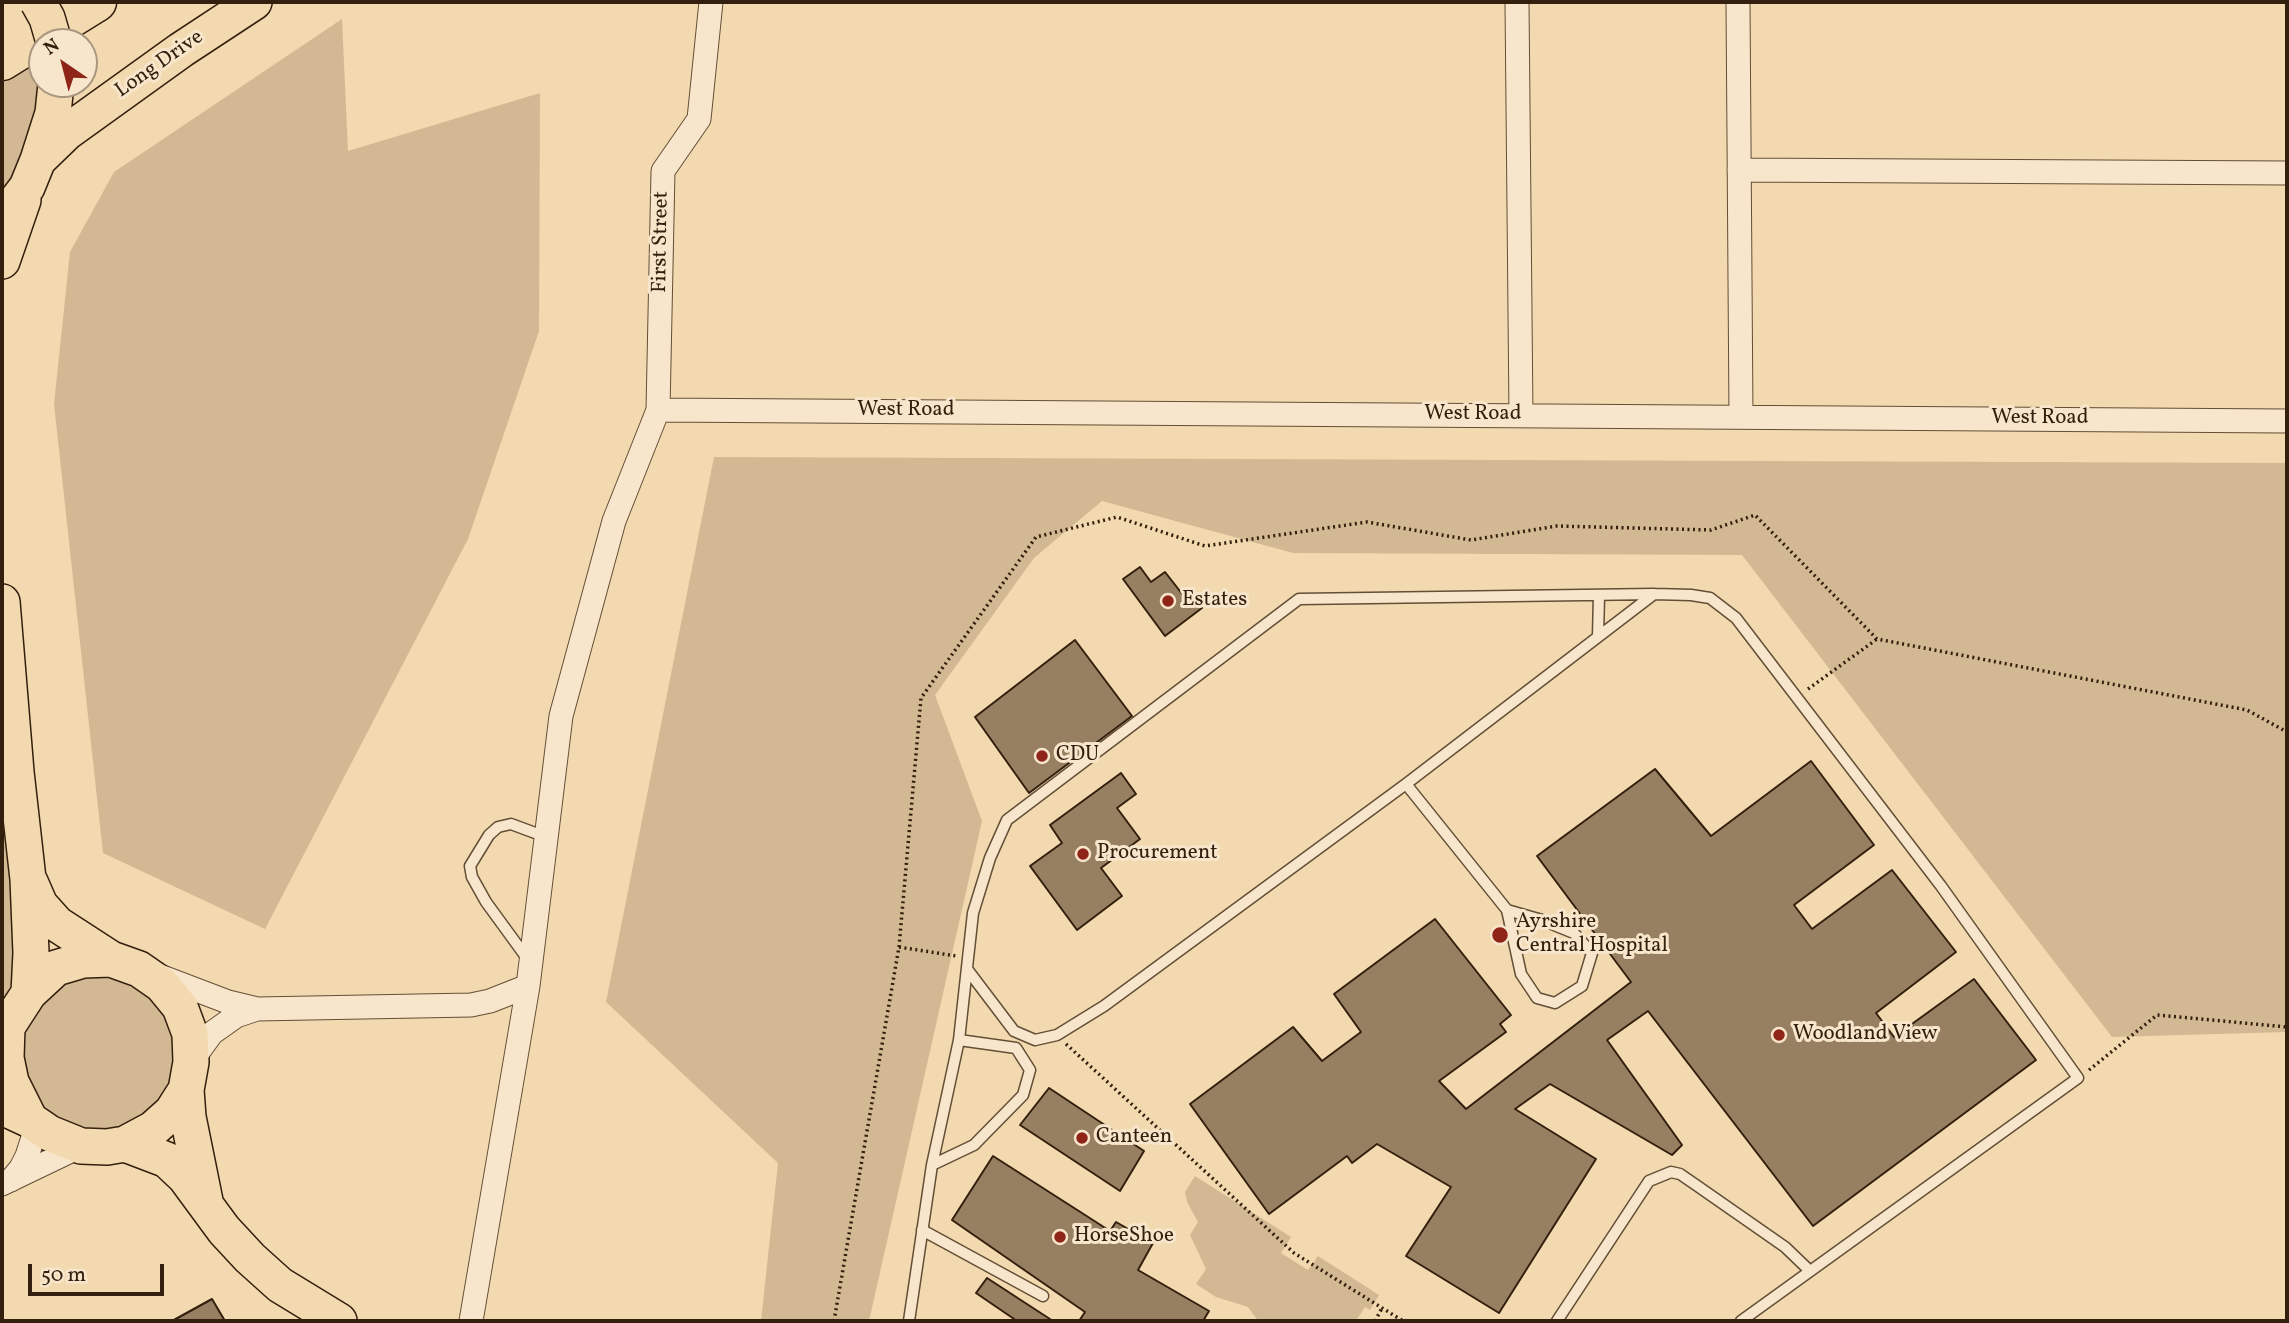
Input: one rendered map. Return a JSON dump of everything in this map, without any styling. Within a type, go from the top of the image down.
[{"type":"highway","points":[[2,25],[39,2]]},
{"type":"highway","points":[[2,61],[97,2]]},
{"type":"main road","points":[[39,2],[50,28]]},
{"type":"main road","name":"Long Drive","points":[[33,173],[67,132],[181,50],[254,2]]},
{"type":"main road","points":[[2,261],[53,113],[55,98]]},
{"type":"main road","points":[[2,220],[33,173]]},
{"type":"main road","points":[[2,602],[28,879],[31,953],[29,993]]},
{"type":"main road","points":[[28,879],[40,905],[57,924],[162,985],[180,1007],[190,1034],[188,1117],[205,1201]]},
{"type":"main road","points":[[125,964],[83,960],[56,968],[29,993],[5,1029],[6,1058],[23,1117],[49,1133],[81,1146],[107,1147],[125,1144],[153,1129],[172,1112],[189,1076]]},
{"type":"main road","points":[[125,1144],[167,1160],[186,1177],[224,1230],[250,1258],[280,1285],[339,1321]]},
{"type":"street","name":"First Street","points":[[658,410],[663,171],[699,119],[711,2]]},
{"type":"street","points":[[1517,2],[1521,416]]},
{"type":"street","points":[[1738,2],[1741,417]]},
{"type":"street","points":[[1739,170],[2287,173]]},
{"type":"street","name":"West Road","points":[[658,410],[2287,421]]},
{"type":"street","points":[[471,1321],[529,974],[561,716],[614,521],[658,410]]},
{"type":"street","points":[[125,964],[228,1002],[257,1009],[471,1005],[490,1001],[529,974]]},
{"type":"street","points":[[189,1076],[212,1033],[236,1016],[257,1009]]},
{"type":"street","points":[[6,1182],[22,1168],[27,1156],[23,1117]]},
{"type":"street","points":[[6,1182],[81,1146]]},
{"type":"lane","points":[[968,963],[1014,1031],[1035,1040],[1057,1035],[1104,1006],[1406,784],[1654,594]]},
{"type":"lane","points":[[909,1321],[932,1165],[958,1040],[973,913],[990,858],[1007,820],[1299,599],[1691,594],[1710,598],[1736,618],[1941,886],[2078,1078],[1741,1321]]},
{"type":"lane","points":[[1598,637],[1599,595]]},
{"type":"lane","points":[[1406,784],[1507,910],[1521,974],[1537,998],[1555,1003],[1582,986],[1592,953],[1574,933],[1507,910]]},
{"type":"lane","points":[[529,974],[472,877],[470,866],[489,835],[498,827],[511,824],[546,837]]},
{"type":"lane","points":[[932,1165],[974,1145],[1023,1095],[1030,1070],[1016,1048],[958,1040]]},
{"type":"lane","points":[[1557,1321],[1649,1181],[1671,1172],[1680,1174],[1785,1247],[1810,1271]]},
{"type":"lane","points":[[922,1230],[1043,1296]]},
{"type":"path","points":[[834,1321],[899,947],[921,698],[1036,537],[1117,517],[1205,545],[1367,522],[1471,540],[1557,526],[1711,530],[1755,515],[1877,639],[2246,710],[2287,732]]},
{"type":"path","points":[[1797,696],[1877,639]]},
{"type":"path","points":[[899,947],[968,963]]},
{"type":"path","points":[[2078,1078],[2157,1015],[2287,1027]]},
{"type":"path","points":[[1057,1035],[1294,1253],[1403,1321]]},
{"type":"path","points":[[1375,1321],[1382,1308]]},
{"type":"shaded area","points":[[342,19],[348,151],[540,93],[539,331],[468,539],[265,929],[103,853],[54,404],[70,252],[114,172]]},
{"type":"shaded area","points":[[28,67],[28,98],[38,98],[38,104],[30,137],[13,175],[2,191],[2,84]]},
{"type":"shaded area","points":[[714,457],[2287,463],[2287,1032],[2112,1037],[1742,555],[1293,553],[1102,501],[1034,558],[935,695],[982,821],[869,1321],[761,1321],[778,1163],[606,1002]]},
{"type":"shaded area","points":[[2,734],[18,968],[2,1006]]},
{"type":"shaded area","points":[[98,978],[127,984],[152,1001],[169,1026],[175,1055],[169,1084],[152,1109],[127,1126],[98,1132],[69,1126],[44,1109],[27,1084],[21,1055],[27,1026],[44,1001],[69,984]]},
{"type":"shaded area","points":[[1195,1176],[1291,1237],[1281,1253],[1308,1270],[1318,1256],[1379,1295],[1370,1310],[1365,1307],[1356,1321],[1258,1321],[1248,1307],[1216,1297],[1196,1284],[1206,1269],[1190,1235],[1198,1222],[1187,1202],[1185,1192]]},
{"type":"building","name":"Estates","points":[[1140,567],[1151,582],[1165,572],[1183,595],[1188,591],[1202,608],[1165,636],[1123,579]]},
{"type":"building","name":"CDU","points":[[1075,640],[1132,716],[1029,793],[975,717]]},
{"type":"building","name":"Woodland View","points":[[1811,761],[1874,845],[1794,905],[1812,929],[1892,870],[1956,952],[1876,1013],[1894,1037],[1974,979],[2036,1060],[1813,1226],[1648,1011],[1607,1040],[1682,1145],[1672,1155],[1550,1084],[1515,1109],[1596,1159],[1499,1313],[1406,1256],[1451,1187],[1377,1144],[1352,1163],[1347,1156],[1269,1214],[1190,1104],[1293,1027],[1322,1061],[1361,1032],[1334,994],[1435,919],[1511,1015],[1500,1024],[1506,1032],[1439,1081],[1466,1109],[1631,982],[1537,856],[1655,769],[1711,836]]},
{"type":"building","name":"Procurement","points":[[1121,773],[1136,794],[1117,808],[1140,839],[1101,868],[1122,896],[1077,930],[1030,866],[1062,843],[1050,825]]},
{"type":"building","name":"Canteen","points":[[1049,1088],[1144,1151],[1120,1191],[1020,1125]]},
{"type":"building","name":"HorseShoe","points":[[993,1156],[1110,1231],[1116,1222],[1153,1243],[1138,1270],[1209,1311],[1203,1321],[1079,1321],[1085,1312],[952,1220]]},
{"type":"building","points":[[987,1278],[1053,1321],[1017,1321],[976,1293]]},
{"type":"building","points":[[212,1299],[225,1321],[172,1321]]},
{"type":"place","name":"Estates","points":[[1168,601]]},
{"type":"place","name":"CDU","points":[[1042,756]]},
{"type":"place","name":"Procurement","points":[[1083,854]]},
{"type":"place","name":"Ayrshire Central Hospital","points":[[1500,935]]},
{"type":"place","name":"Woodland View","points":[[1779,1035]]},
{"type":"place","name":"Canteen","points":[[1082,1138]]},
{"type":"place","name":"HorseShoe","points":[[1060,1237]]}]
